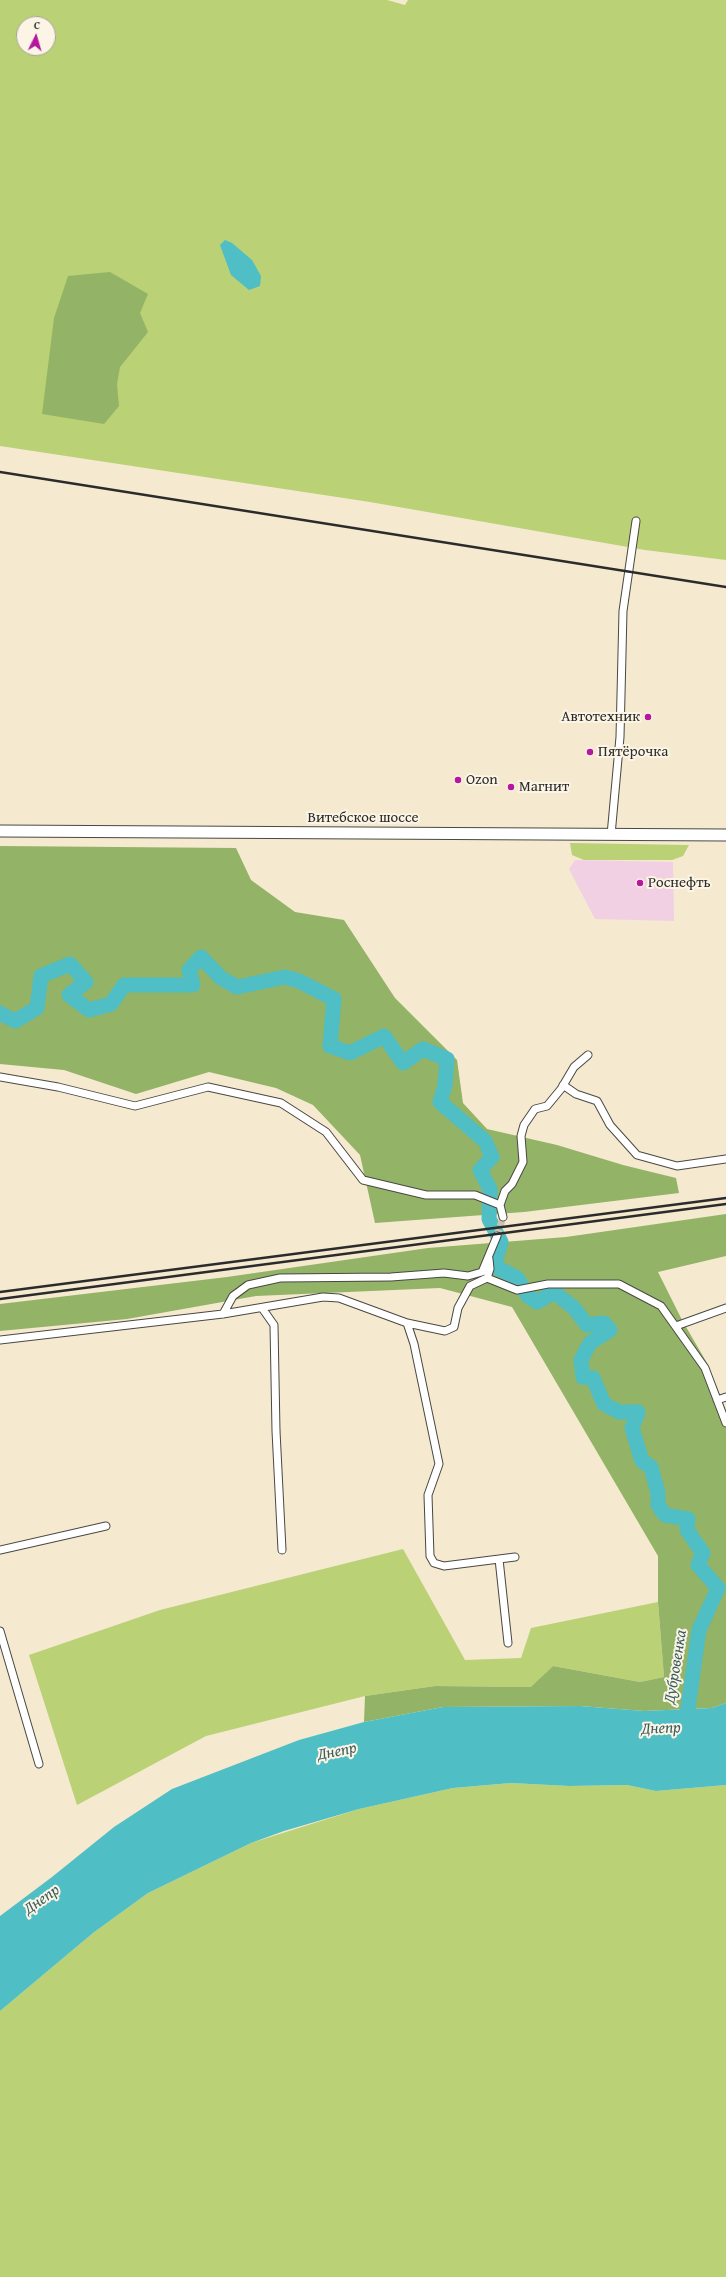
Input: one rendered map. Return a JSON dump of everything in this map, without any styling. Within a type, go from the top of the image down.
[{"type":"main road","name":"Витебское шоссе","points":[[0,831],[611,835],[726,834]]},
{"type":"street","points":[[611,835],[620,737],[623,611],[636,521]]},
{"type":"street","points":[[503,1217],[500,1205],[505,1191],[512,1184],[523,1162],[521,1136],[524,1125],[536,1109],[547,1106],[563,1085],[574,1067],[588,1055]]},
{"type":"street","points":[[0,1077],[58,1087],[135,1106],[208,1087],[281,1103],[326,1132],[364,1180],[426,1195],[475,1195],[500,1205]]},
{"type":"street","points":[[563,1085],[576,1094],[597,1101],[610,1126],[637,1155],[677,1166],[726,1159]]},
{"type":"street","points":[[223,1314],[233,1296],[248,1286],[280,1278],[391,1277],[444,1273],[468,1276],[482,1272],[497,1236]]},
{"type":"street","points":[[0,1340],[223,1314],[322,1297],[339,1298],[407,1323],[445,1331],[454,1327],[458,1308],[466,1291],[470,1286],[487,1278],[490,1269],[488,1258]]},
{"type":"street","points":[[487,1278],[517,1290],[548,1284],[619,1284],[661,1306],[706,1368],[726,1423]]},
{"type":"street","points":[[262,1308],[274,1325],[276,1431],[282,1550]]},
{"type":"street","points":[[676,1326],[726,1308]]},
{"type":"street","points":[[407,1323],[416,1351],[439,1464],[428,1495],[430,1556],[434,1563],[444,1566],[515,1557]]},
{"type":"street","points":[[717,1400],[726,1397]]},
{"type":"street","points":[[0,1550],[106,1526]]},
{"type":"street","points":[[499,1559],[508,1643]]},
{"type":"street","points":[[0,1631],[39,1764]]},
{"type":"shaded area","points":[[575,860],[673,862],[674,921],[595,919],[569,869]]},
{"type":"green space","points":[[0,0],[387,0],[405,5],[408,0],[726,0],[726,560],[645,550],[370,502],[0,446]]},
{"type":"green space","points":[[110,272],[148,294],[140,313],[148,332],[120,367],[117,384],[119,406],[104,424],[42,414],[54,318],[68,276]]},
{"type":"green space","points":[[570,843],[689,845],[683,856],[672,860],[584,860],[572,855]]},
{"type":"green space","points":[[0,846],[236,848],[251,880],[295,912],[344,920],[395,998],[457,1060],[463,1103],[487,1129],[557,1145],[623,1165],[676,1178],[679,1193],[524,1212],[375,1223],[360,1155],[313,1105],[276,1088],[209,1072],[136,1094],[64,1070],[0,1064]]},
{"type":"green space","points":[[726,1214],[726,1256],[658,1272],[682,1320],[707,1363],[726,1411],[726,1703],[712,1708],[644,1711],[580,1706],[443,1707],[364,1722],[365,1696],[435,1686],[531,1687],[553,1666],[640,1682],[664,1677],[658,1602],[658,1556],[512,1307],[440,1288],[256,1296],[127,1319],[0,1331],[0,1304],[227,1277],[428,1248],[566,1237]]},
{"type":"green space","points":[[403,1549],[465,1660],[521,1658],[531,1628],[658,1602],[664,1677],[640,1682],[553,1666],[532,1687],[435,1686],[365,1696],[206,1736],[77,1805],[29,1655],[160,1610]]},
{"type":"green space","points":[[511,1783],[569,1786],[627,1785],[656,1791],[726,1785],[726,2277],[0,2277],[0,2011],[93,1933],[148,1893],[251,1843],[359,1809],[453,1788]]},
{"type":"water","points":[[225,240],[232,243],[252,260],[261,276],[260,286],[249,290],[231,275],[220,245]]},
{"type":"water","name":"Днепр","points":[[726,1703],[726,1785],[656,1791],[627,1785],[569,1786],[511,1783],[453,1788],[359,1809],[284,1831],[251,1843],[148,1893],[93,1933],[0,2011],[0,1916],[52,1877],[114,1827],[172,1789],[299,1740],[364,1722],[443,1707],[580,1706],[644,1711],[712,1708]]},
{"type":"waterway","name":"Дубровенка","points":[[0,1013],[15,1021],[37,1008],[41,976],[70,964],[86,982],[69,995],[89,1010],[111,1004],[124,985],[193,985],[189,970],[201,957],[221,978],[237,987],[285,977],[299,981],[334,999],[330,1046],[350,1053],[384,1036],[403,1063],[423,1049],[447,1059],[445,1085],[440,1102],[485,1141],[492,1157],[480,1170],[490,1189],[489,1219],[501,1242],[494,1266],[517,1278],[528,1296],[537,1302],[554,1292],[574,1308],[587,1325],[604,1323],[610,1330],[590,1343],[581,1360],[583,1377],[593,1378],[604,1404],[619,1412],[638,1412],[632,1428],[642,1461],[651,1467],[658,1493],[658,1505],[665,1515],[688,1519],[687,1530],[703,1553],[698,1565],[718,1588],[699,1630],[685,1730]]},
{"type":"tunnel","points":[[497,1236],[503,1217]]},
{"type":"railway","points":[[0,472],[726,587]]},
{"type":"railway","points":[[0,1292],[726,1198]]},
{"type":"railway","points":[[0,1299],[726,1204]]},
{"type":"place","name":"Автотехник","points":[[648,717]]},
{"type":"place","name":"Пятёрочка","points":[[590,752]]},
{"type":"place","name":"Ozon","points":[[458,780]]},
{"type":"place","name":"Магнит","points":[[511,787]]},
{"type":"place","name":"Роснефть","points":[[640,883]]}]
